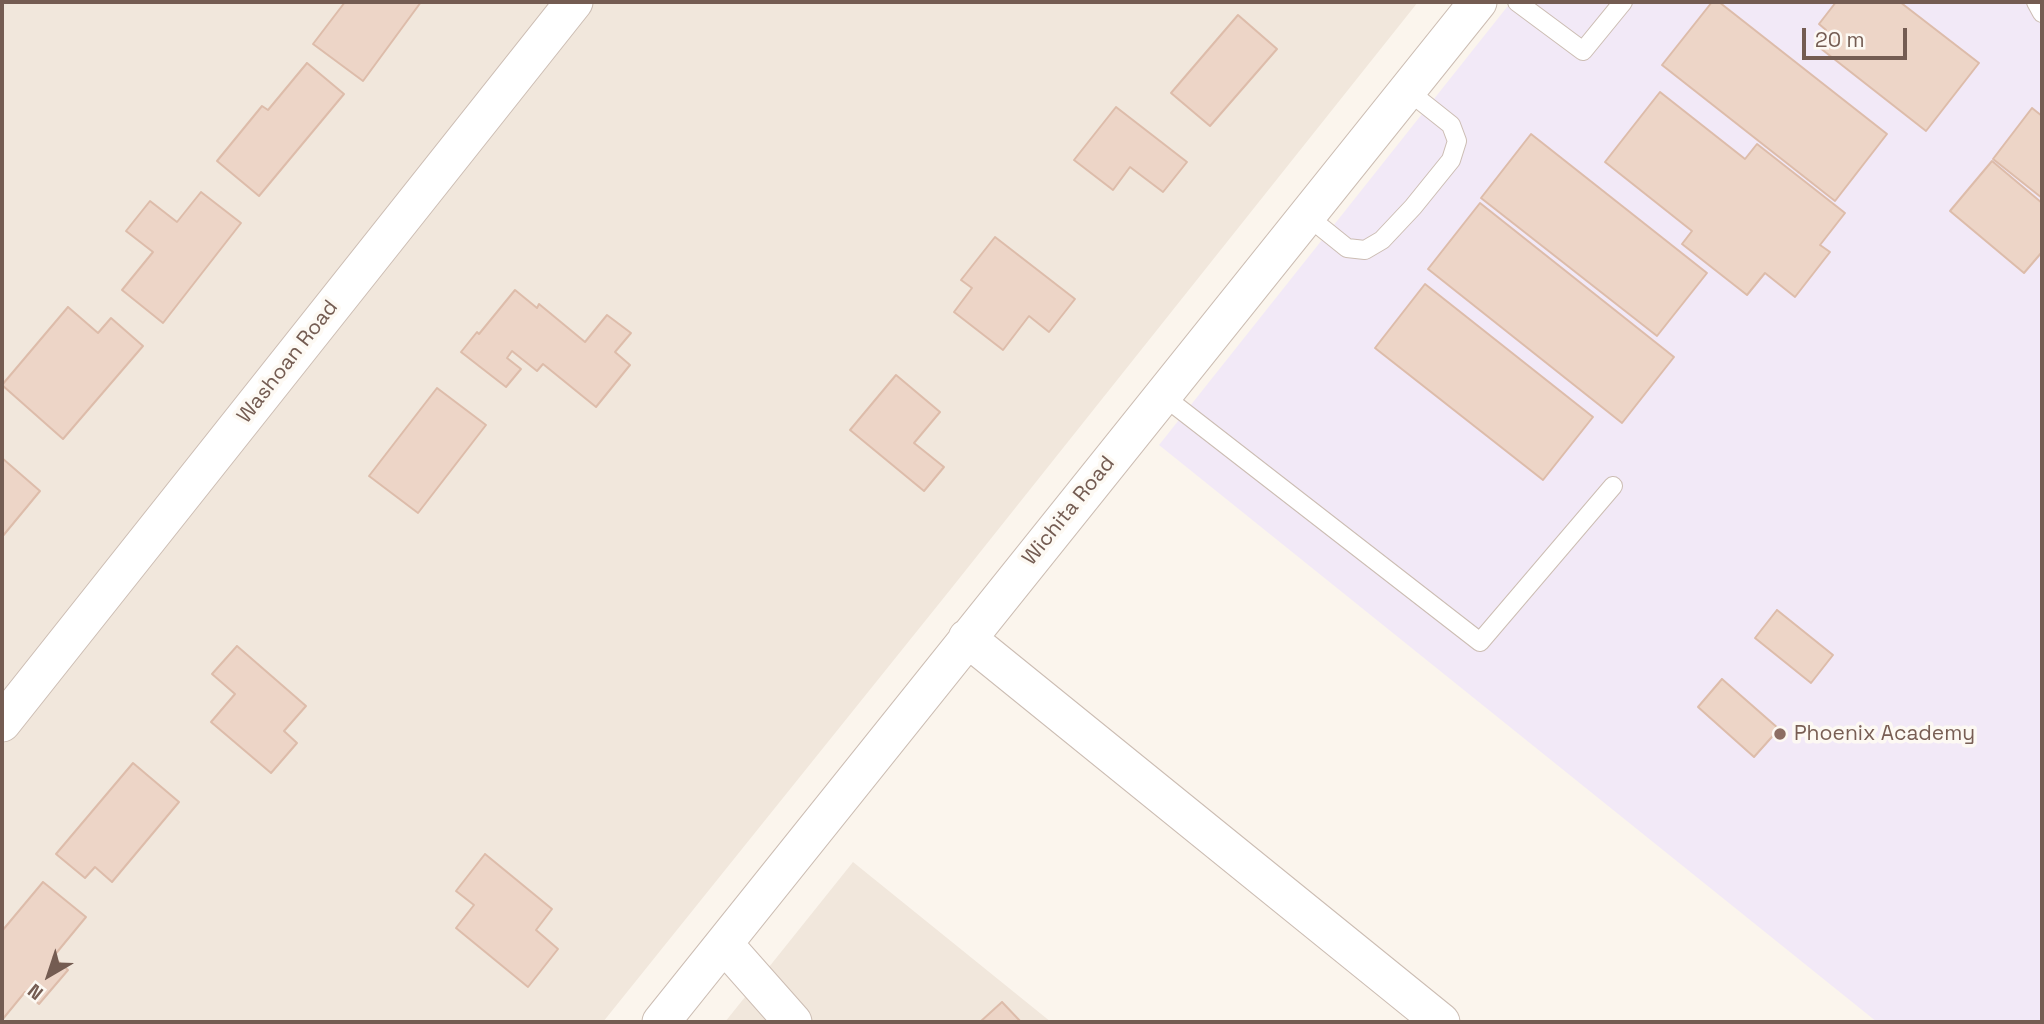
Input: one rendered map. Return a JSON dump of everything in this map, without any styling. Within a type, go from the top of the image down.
[{"type":"street","name":"Washoan Road","points":[[2,723],[573,2]]},
{"type":"street","name":"Wichita Road","points":[[661,1022],[1478,2]]},
{"type":"street","points":[[967,638],[1441,1022]]},
{"type":"street","points":[[724,944],[793,1022]]},
{"type":"lane","points":[[1517,2],[1583,51],[1623,2]]},
{"type":"lane","points":[[2036,2],[2042,13]]},
{"type":"lane","points":[[1306,215],[1347,248],[1365,250],[1382,240],[1451,160],[1457,141],[1451,125],[1407,90]]},
{"type":"lane","points":[[1162,395],[1480,642],[1613,486]]},
{"type":"shaded area","points":[[2,2],[1418,2],[603,1022],[2,1022]]},
{"type":"shaded area","name":"Phoenix Academy","points":[[1511,2],[2042,2],[2042,1022],[1877,1022],[1159,445]]},
{"type":"shaded area","points":[[853,862],[1051,1022],[725,1022]]},
{"type":"building","points":[[345,2],[421,2],[363,81],[313,44]]},
{"type":"building","points":[[1712,2],[1719,2],[1887,134],[1835,201],[1662,65]]},
{"type":"building","points":[[1836,2],[1900,2],[1979,63],[1926,131],[1815,44],[1826,30],[1819,24]]},
{"type":"building","points":[[1238,15],[1277,49],[1210,126],[1171,93]]},
{"type":"building","points":[[307,63],[344,94],[259,196],[217,161],[262,106],[268,110]]},
{"type":"building","points":[[1660,92],[1745,159],[1757,144],[1845,213],[1820,245],[1830,252],[1795,297],[1765,273],[1747,295],[1682,244],[1692,231],[1605,162]]},
{"type":"building","points":[[1116,107],[1187,162],[1163,192],[1130,167],[1113,190],[1074,160]]},
{"type":"building","points":[[2032,108],[2042,116],[2042,198],[1993,159]]},
{"type":"building","points":[[1531,134],[1707,273],[1657,336],[1481,198]]},
{"type":"building","points":[[1992,161],[2042,203],[2042,252],[2024,273],[1950,211]]},
{"type":"building","points":[[201,192],[241,223],[163,323],[122,290],[153,252],[126,231],[150,201],[177,222]]},
{"type":"building","points":[[1480,203],[1674,357],[1622,423],[1428,269]]},
{"type":"building","points":[[995,237],[1075,299],[1049,332],[1029,316],[1003,350],[954,312],[972,288],[961,280]]},
{"type":"building","points":[[1425,284],[1593,417],[1543,480],[1375,348]]},
{"type":"building","points":[[515,290],[537,308],[539,304],[585,342],[607,315],[631,333],[615,352],[630,365],[596,407],[543,364],[537,371],[512,351],[507,358],[521,369],[506,387],[461,352]]},
{"type":"building","points":[[68,307],[98,333],[111,318],[143,346],[63,439],[2,385]]},
{"type":"building","points":[[896,375],[940,412],[914,443],[944,467],[924,491],[850,430]]},
{"type":"building","points":[[437,388],[486,425],[418,513],[369,476]]},
{"type":"building","points":[[2,458],[40,491],[2,537]]},
{"type":"building","points":[[1777,610],[1833,655],[1811,683],[1755,638]]},
{"type":"building","points":[[237,646],[306,706],[284,731],[297,743],[271,773],[211,722],[235,694],[212,674]]},
{"type":"building","points":[[1722,679],[1779,729],[1754,757],[1698,707]]},
{"type":"building","points":[[133,763],[179,802],[112,882],[95,867],[85,878],[56,854]]},
{"type":"building","points":[[485,854],[552,909],[536,930],[558,949],[528,987],[456,928],[474,905],[456,891]]},
{"type":"building","points":[[43,882],[86,917],[53,957],[68,970],[39,1004],[25,992],[2,1020],[2,931]]},
{"type":"building","points":[[1002,1002],[1021,1022],[980,1022]]},
{"type":"place","name":"Phoenix Academy","points":[[1780,734]]}]
